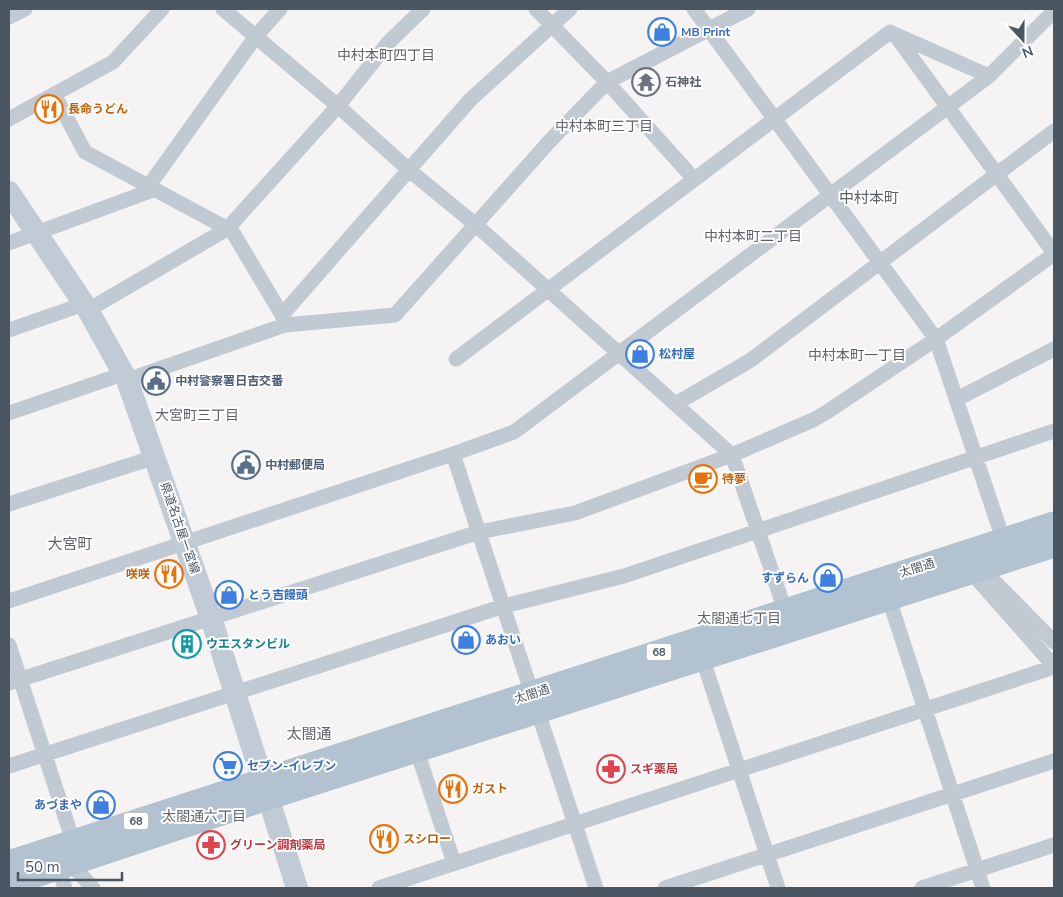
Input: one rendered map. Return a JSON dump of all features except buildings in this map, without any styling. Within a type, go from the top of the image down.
[{"type":"main road","name":"県道名古屋一宮線","points":[[9,192],[86,307],[125,377],[211,618],[297,888]]},
{"type":"main road","name":"太閤通","points":[[9,884],[66,865],[265,788],[536,702],[702,660],[976,570],[1006,550],[1054,524]]},
{"type":"main road","name":"太閤通","points":[[265,788],[418,751],[536,702],[785,610],[1006,550],[1054,545]]},
{"type":"main road","name":"太閤通","points":[[9,863],[66,865]]},
{"type":"street","points":[[9,17],[25,9]]},
{"type":"street","points":[[9,120],[113,62],[162,9]]},
{"type":"street","points":[[223,9],[338,106],[409,170],[476,225],[732,454],[785,610]]},
{"type":"street","points":[[9,243],[151,189],[256,36],[280,9]]},
{"type":"street","points":[[9,330],[86,307],[227,229],[338,106],[388,42],[423,9]]},
{"type":"street","points":[[536,9],[607,82],[694,180]]},
{"type":"street","points":[[284,320],[470,100],[570,9]]},
{"type":"street","points":[[694,9],[936,339],[1006,550]]},
{"type":"street","points":[[9,413],[125,377],[284,320],[395,315],[548,143],[607,82],[748,9]]},
{"type":"street","points":[[9,601],[185,541],[453,454],[514,432],[989,76],[1054,10]]},
{"type":"street","points":[[456,358],[548,291],[890,32],[989,76]]},
{"type":"street","points":[[14,682],[479,532],[576,513],[732,454],[813,420],[936,339],[1054,254],[894,34]]},
{"type":"street","points":[[54,94],[85,152],[232,231],[284,320]]},
{"type":"street","points":[[677,403],[751,360],[1054,131]]},
{"type":"street","points":[[957,400],[1054,350]]},
{"type":"street","points":[[9,766],[504,606],[624,576],[1054,431]]},
{"type":"street","points":[[453,454],[596,888]]},
{"type":"street","points":[[9,504],[155,457]]},
{"type":"street","points":[[976,570],[1054,642]]},
{"type":"street","points":[[379,888],[1054,667],[976,570]]},
{"type":"street","points":[[889,599],[983,888]]},
{"type":"street","points":[[9,645],[14,682],[45,754],[66,865],[93,888]]},
{"type":"street","points":[[702,660],[778,888]]},
{"type":"street","points":[[418,751],[454,863]]},
{"type":"street","points":[[665,888],[1054,761]]},
{"type":"street","points":[[922,888],[1054,845]]},
{"type":"place","name":"MB Print","points":[[662,32]]},
{"type":"place","name":"石神社","points":[[646,82]]},
{"type":"place","name":"長命うどん","points":[[49,109]]},
{"type":"place","name":"松村屋","points":[[640,354]]},
{"type":"place","name":"中村警察署日吉交番","points":[[156,381]]},
{"type":"place","name":"中村郵便局","points":[[246,465]]},
{"type":"place","name":"待夢","points":[[703,479]]},
{"type":"place","name":"咲咲","points":[[169,574]]},
{"type":"place","name":"すずらん","points":[[828,578]]},
{"type":"place","name":"とう吉饅頭","points":[[229,595]]},
{"type":"place","name":"あおい","points":[[466,640]]},
{"type":"place","name":"ウエスタンビル","points":[[187,644]]},
{"type":"place","name":"セブン-イレブン","points":[[228,766]]},
{"type":"place","name":"スギ薬局","points":[[611,769]]},
{"type":"place","name":"ガスト","points":[[453,789]]},
{"type":"place","name":"あづまや","points":[[101,805]]},
{"type":"place","name":"スシロー","points":[[384,839]]},
{"type":"place","name":"グリーン調剤薬局","points":[[211,845]]},
{"type":"district","name":"中村本町四丁目","points":[[386,55]]},
{"type":"district","name":"中村本町三丁目","points":[[604,126]]},
{"type":"district","name":"中村本町","points":[[869,198]]},
{"type":"district","name":"中村本町二丁目","points":[[753,236]]},
{"type":"district","name":"中村本町一丁目","points":[[857,355]]},
{"type":"district","name":"大宮町三丁目","points":[[197,415]]},
{"type":"district","name":"大宮町","points":[[70,544]]},
{"type":"district","name":"太閤通七丁目","points":[[739,618]]},
{"type":"district","name":"太閤通","points":[[309,734]]},
{"type":"district","name":"太閤通六丁目","points":[[204,816]]}]
